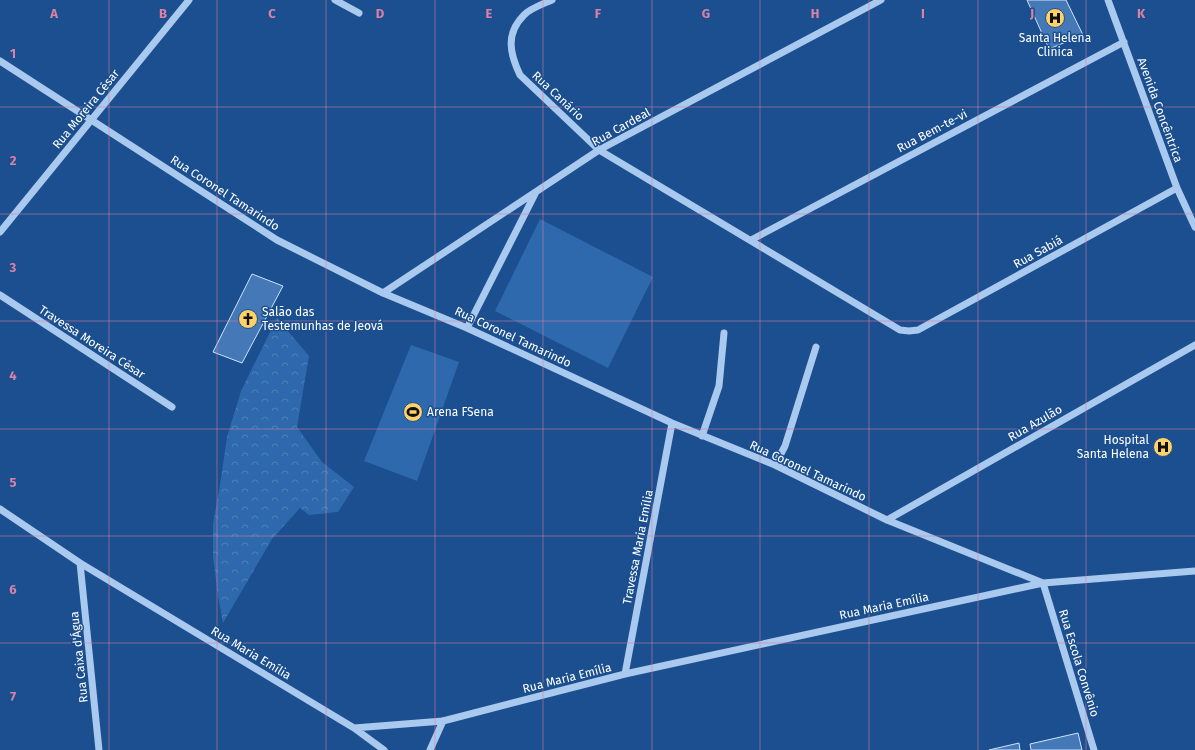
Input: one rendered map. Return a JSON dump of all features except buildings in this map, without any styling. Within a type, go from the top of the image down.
[{"type":"street","name":"Rua Moreira César","points":[[0,232],[189,0]]},
{"type":"street","points":[[334,0],[359,13]]},
{"type":"street","name":"Rua Canário","points":[[552,0],[525,14],[516,26],[510,44],[512,59],[520,75],[599,150],[752,240],[900,330],[909,331]]},
{"type":"street","name":"Rua Cardeal","points":[[383,293],[599,150],[881,0]]},
{"type":"street","name":"Avenida Concêntrica","points":[[1108,0],[1177,188],[1195,227]]},
{"type":"street","name":"Rua Bem-te-vi","points":[[752,240],[1124,42]]},
{"type":"street","name":"Rua Coronel Tamarindo","points":[[0,61],[92,119],[276,240],[383,293],[467,328],[672,423],[774,465],[886,520],[1043,583]]},
{"type":"street","name":"Rua Sabiá","points":[[909,331],[918,330],[1177,188]]},
{"type":"street","points":[[467,328],[536,193]]},
{"type":"street","name":"Travessa Moreira César","points":[[0,295],[172,406]]},
{"type":"street","points":[[702,436],[719,386],[724,333]]},
{"type":"street","name":"Rua Azulão","points":[[886,520],[1195,345]]},
{"type":"street","points":[[774,465],[785,446],[816,347]]},
{"type":"street","name":"Travessa Maria Emília","points":[[625,674],[672,423]]},
{"type":"street","name":"Rua Maria Emília","points":[[0,509],[80,562],[354,728],[443,721],[625,674],[1043,583],[1195,570]]},
{"type":"street","name":"Rua Caixa d'Água","points":[[80,562],[99,750]]},
{"type":"street","name":"Rua Escola Convênio","points":[[1043,583],[1094,750]]},
{"type":"street","points":[[430,750],[443,721]]},
{"type":"street","points":[[354,728],[384,750]]},
{"type":"green space","points":[[540,219],[653,277],[608,368],[495,311]]},
{"type":"green space","points":[[277,318],[309,356],[297,427],[322,462],[354,487],[338,512],[309,515],[300,508],[272,539],[223,623],[213,557],[213,524],[227,437],[241,391]]},
{"type":"green space","name":"Arena FSena","points":[[411,345],[459,362],[417,481],[364,461]]},
{"type":"place","name":"Santa Helena Clinica","points":[[1055,18]]},
{"type":"place","name":"Salão das Testemunhas de Jeová","points":[[248,319]]},
{"type":"place","name":"Arena FSena","points":[[413,412]]},
{"type":"place","name":"Hospital Santa Helena","points":[[1163,447]]}]
